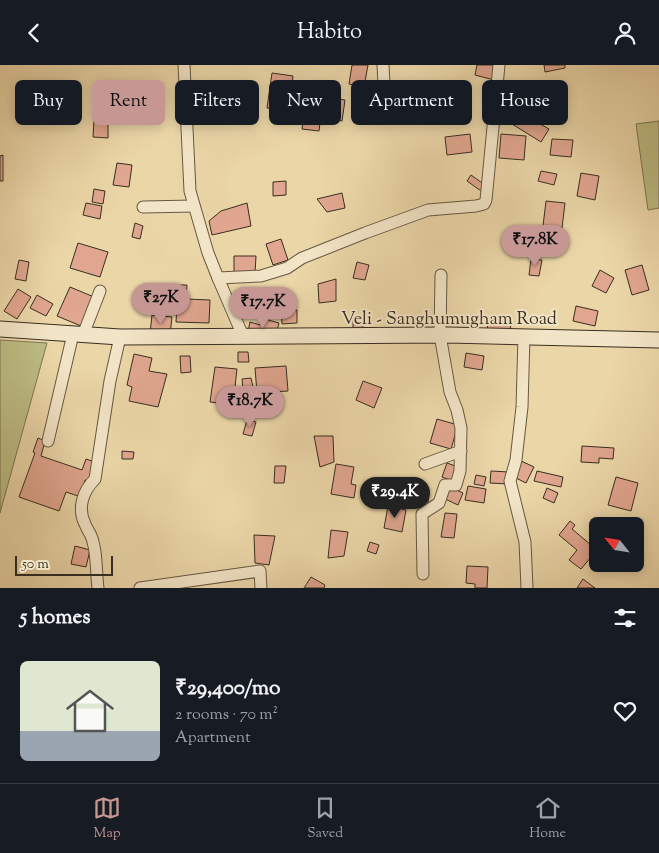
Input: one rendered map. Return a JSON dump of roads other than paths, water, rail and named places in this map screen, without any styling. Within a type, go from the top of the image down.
[{"type":"main road","name":"Veli - Sanghumugham Road","points":[[0,329],[120,337],[440,335],[659,339]]},
{"type":"street","points":[[184,65],[189,181],[194,206],[208,253],[243,336]]},
{"type":"street","points":[[383,65],[384,80]]},
{"type":"street","points":[[218,278],[261,276],[287,268],[302,258],[428,210],[484,204],[499,65]]},
{"type":"street","points":[[143,207],[194,206]]},
{"type":"street","points":[[423,573],[422,514],[439,503],[445,485],[456,485],[460,471],[461,428],[450,392],[440,335],[441,275]]},
{"type":"street","points":[[48,441],[78,334],[100,291]]},
{"type":"street","points":[[524,336],[522,407],[516,460],[510,481],[525,542],[527,588]]},
{"type":"street","points":[[98,588],[94,542],[81,514],[81,503],[88,486],[95,479],[110,381],[120,337]]},
{"type":"street","points":[[425,464],[460,451]]},
{"type":"street","points":[[140,588],[260,571],[261,588]]}]
